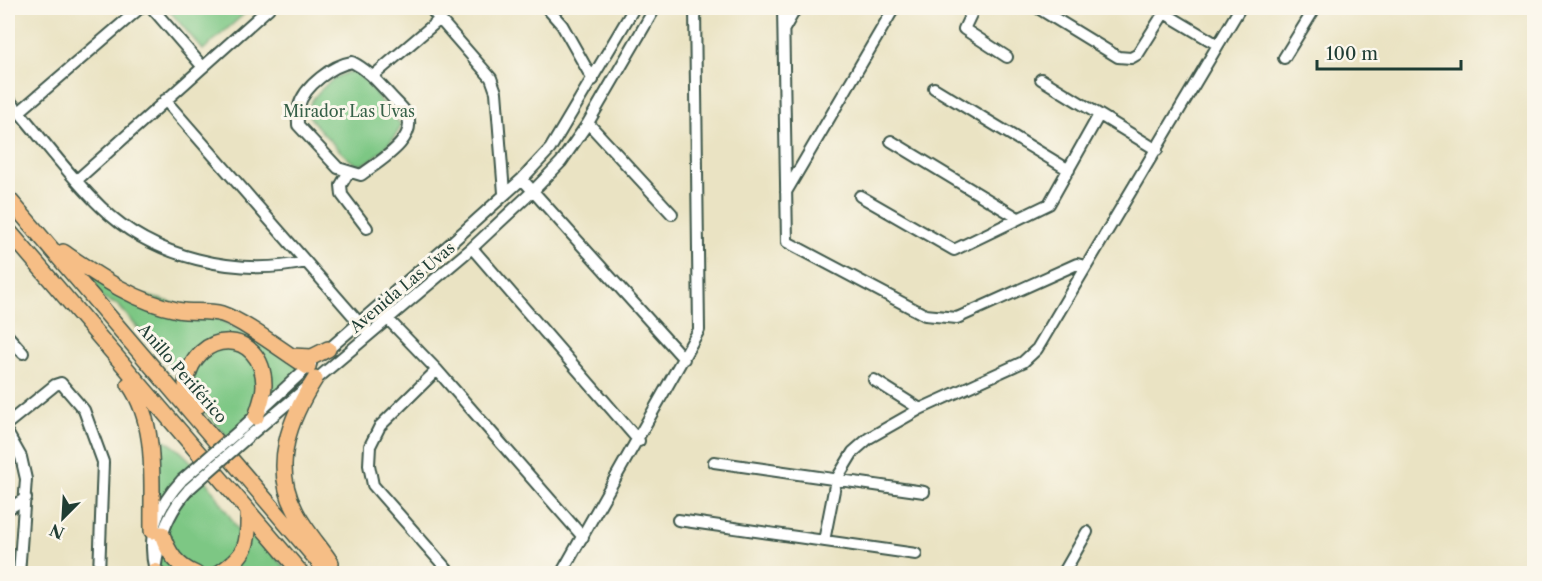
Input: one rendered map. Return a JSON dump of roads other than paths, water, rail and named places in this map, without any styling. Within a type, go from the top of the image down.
[{"type":"highway","name":"Anillo Periférico","points":[[8,198],[215,437],[329,573]]},
{"type":"highway","points":[[8,230],[303,573]]},
{"type":"highway","points":[[45,241],[121,289],[176,310],[221,314],[237,321],[290,356],[312,374],[290,425],[284,461],[285,477],[296,512],[338,573]]},
{"type":"highway","points":[[215,437],[204,412],[186,384],[188,369],[194,358],[209,345],[222,341],[236,341],[246,346],[255,357],[264,385],[256,417]]},
{"type":"highway","points":[[104,344],[138,396],[146,424],[157,532],[175,561],[196,573]]},
{"type":"highway","points":[[290,356],[312,357],[328,349]]},
{"type":"highway","points":[[218,573],[234,563],[246,549],[248,511]]},
{"type":"street","points":[[20,112],[140,8]]},
{"type":"street","points":[[152,8],[202,66]]},
{"type":"street","points":[[76,180],[269,8]]},
{"type":"street","points":[[430,8],[491,78],[496,92],[504,193]]},
{"type":"street","points":[[547,8],[562,25],[593,80]]},
{"type":"street","name":"Avenida Las Uvas","points":[[155,573],[160,509],[312,374],[328,349],[452,243],[504,193],[522,179],[550,149],[634,8]]},
{"type":"street","name":"Avenida Las Uvas","points":[[248,433],[256,417],[387,319],[471,248],[561,162],[588,123],[656,8]]},
{"type":"street","points":[[561,573],[639,441],[699,330],[695,8]]},
{"type":"street","points":[[783,8],[787,242],[936,318],[957,318],[1077,264],[1085,266]]},
{"type":"street","points":[[784,30],[796,8]]},
{"type":"street","points":[[786,193],[894,8]]},
{"type":"street","points":[[974,8],[964,29],[1006,57]]},
{"type":"street","points":[[1038,8],[1118,57],[1131,58],[1138,54],[1162,9],[1218,45]]},
{"type":"street","points":[[824,541],[836,480],[842,465],[861,445],[920,409],[1023,362],[1037,349],[1240,8]]},
{"type":"street","points":[[1284,58],[1315,8]]},
{"type":"street","points":[[373,76],[440,19]]},
{"type":"street","points":[[352,62],[373,76],[406,113],[409,124],[402,141],[380,160],[361,175],[348,173],[338,168],[298,125],[299,106],[306,92],[341,64],[352,62]]},
{"type":"street","points":[[1041,80],[1157,150]]},
{"type":"street","points":[[934,88],[1069,170]]},
{"type":"street","points":[[8,99],[103,209],[138,235],[191,258],[218,265],[277,268],[306,262]]},
{"type":"street","points":[[165,100],[369,334]]},
{"type":"street","points":[[860,196],[954,250],[1049,204],[1099,115]]},
{"type":"street","points":[[588,123],[672,214]]},
{"type":"street","points":[[891,141],[1018,218]]},
{"type":"street","points":[[348,173],[341,185],[342,195],[367,228]]},
{"type":"street","points":[[522,179],[684,359]]},
{"type":"street","points":[[471,248],[639,441]]},
{"type":"street","points":[[377,307],[437,370],[583,537]]},
{"type":"street","points":[[8,336],[23,353]]},
{"type":"street","points":[[437,370],[380,426],[370,446],[369,465],[373,485],[451,573]]},
{"type":"street","points":[[874,380],[920,409]]},
{"type":"street","points":[[8,423],[55,385],[61,383],[84,410],[103,462],[99,573]]},
{"type":"street","points":[[8,434],[21,457],[26,479],[19,573]]},
{"type":"street","points":[[714,462],[924,492]]},
{"type":"street","points":[[8,509],[26,498]]},
{"type":"street","points":[[678,520],[916,554]]},
{"type":"street","points":[[1063,573],[1087,532]]},
{"type":"park label","name":"Mirador Las Uvas","points":[[349,111]]}]
